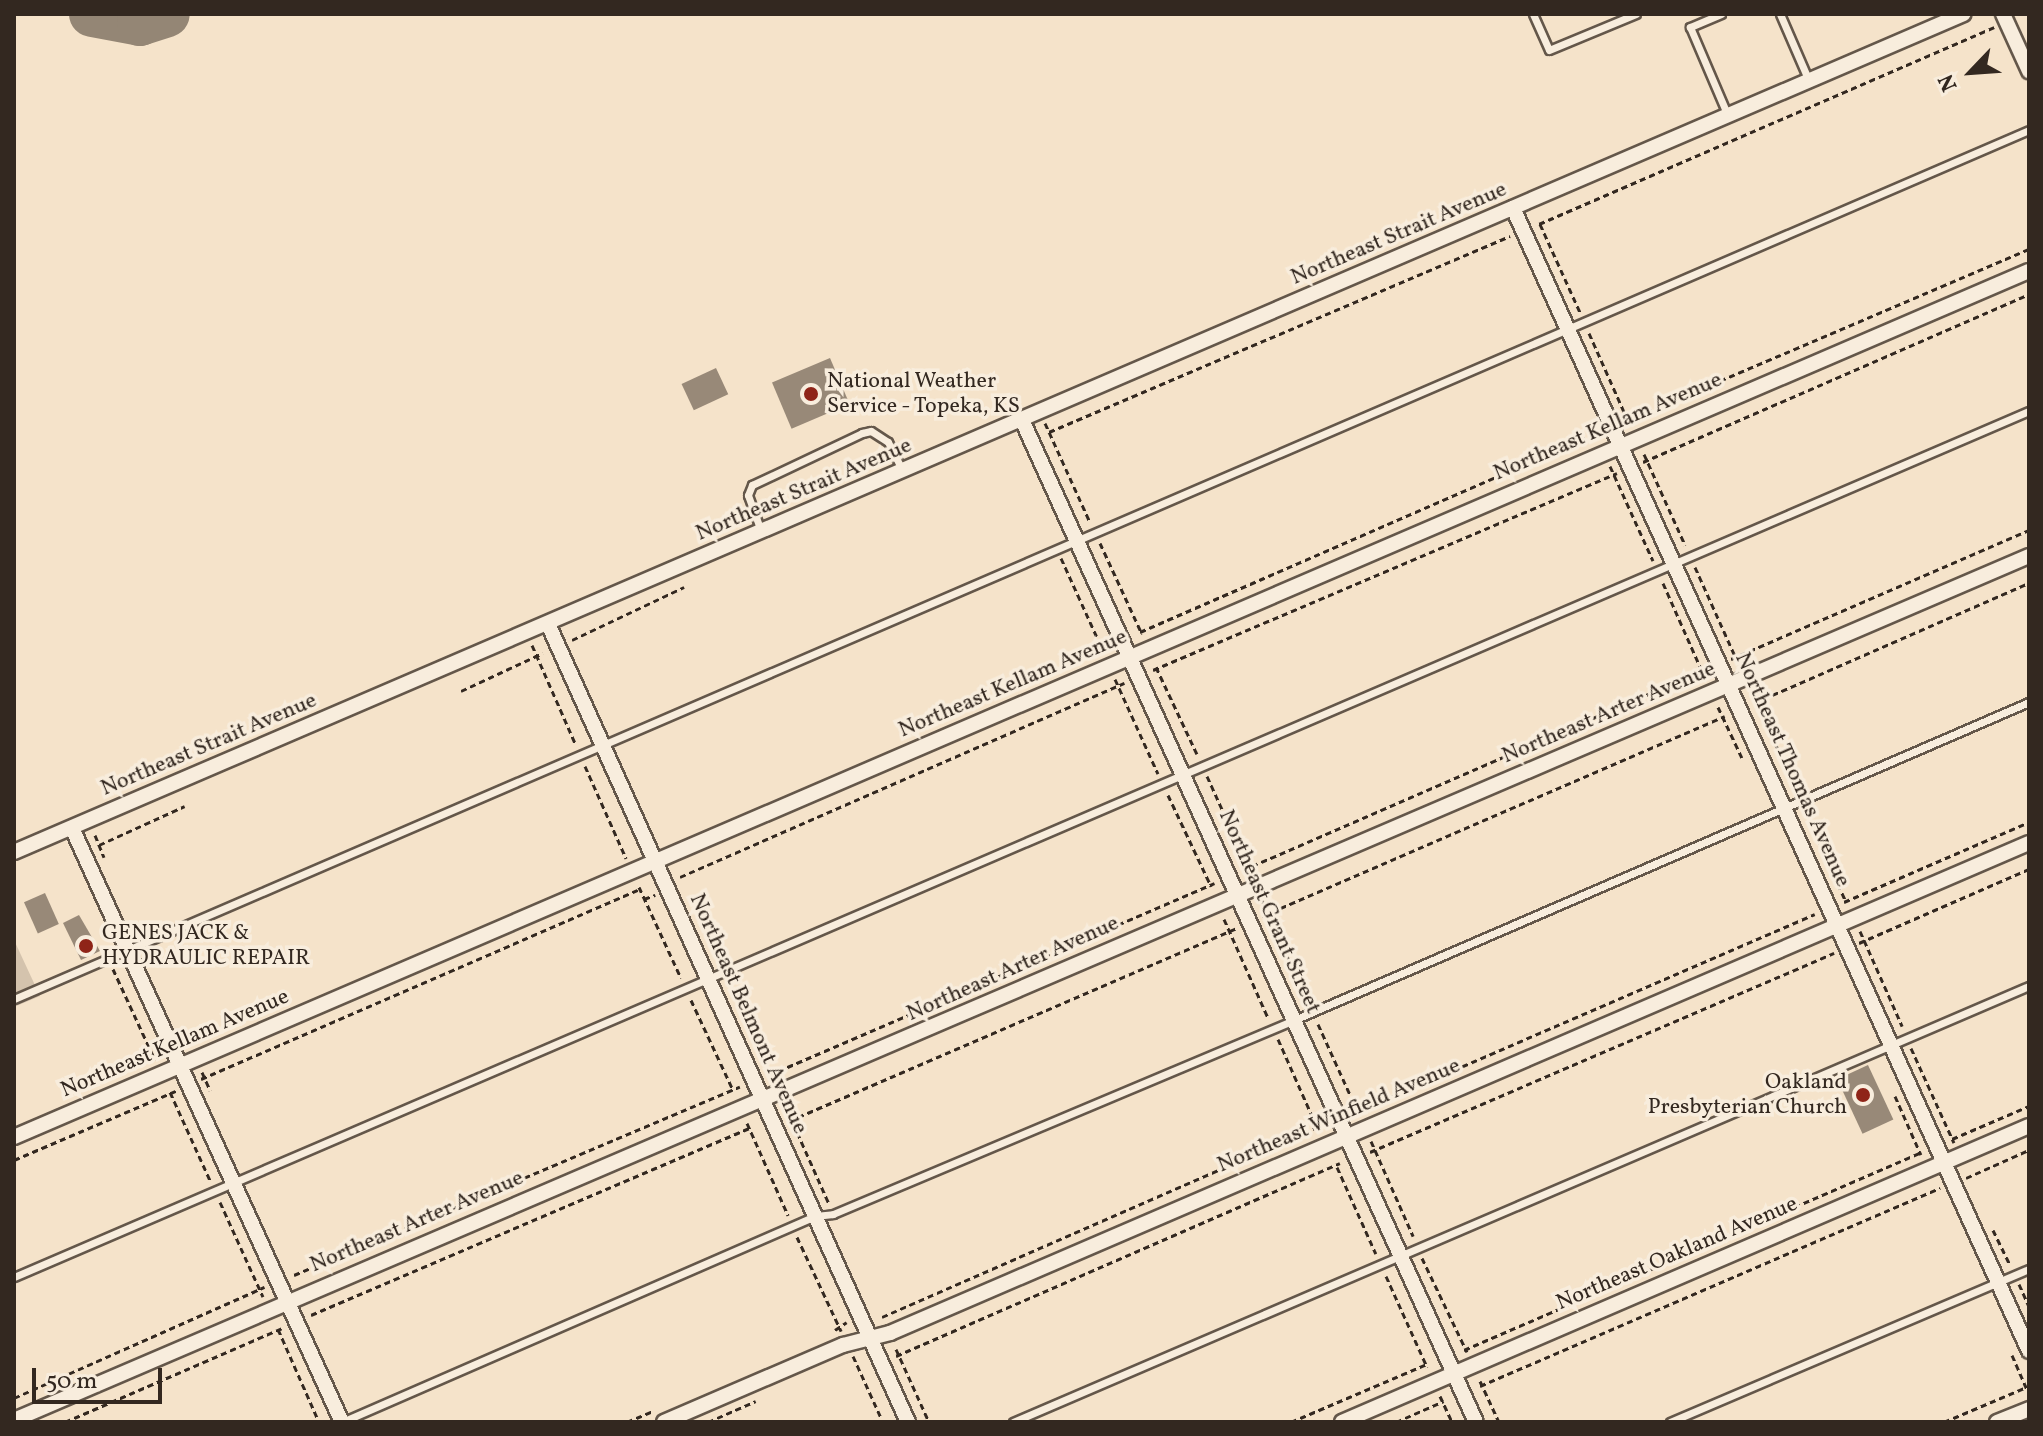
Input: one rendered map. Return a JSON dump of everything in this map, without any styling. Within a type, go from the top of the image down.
[{"type":"street","name":"Northeast Strait Avenue","points":[[14,852],[1964,14]]},
{"type":"street","points":[[2003,14],[2029,71]]},
{"type":"street","name":"Northeast Thomas Avenue","points":[[1513,208],[2029,1351]]},
{"type":"street","name":"Northeast Kellam Avenue","points":[[14,1137],[2029,271]]},
{"type":"street","name":"Northeast Grant Street","points":[[1022,420],[1476,1422]]},
{"type":"street","name":"Northeast Arter Avenue","points":[[14,1420],[740,1108],[781,1094],[2029,556]]},
{"type":"street","name":"Northeast Belmont Avenue","points":[[548,624],[908,1422]]},
{"type":"street","points":[[72,828],[342,1422]]},
{"type":"street","name":"Northeast Winfield Avenue","points":[[664,1422],[847,1344],[890,1333],[2029,843]]},
{"type":"street","name":"Northeast Oakland Avenue","points":[[1342,1422],[2029,1126]]},
{"type":"street","points":[[1997,1422],[2029,1409]]},
{"type":"lane","points":[[1533,14],[1549,50],[1636,14]]},
{"type":"lane","points":[[1721,14],[1690,27],[1728,116]]},
{"type":"lane","points":[[1780,14],[1809,81]]},
{"type":"lane","points":[[14,999],[2029,130]]},
{"type":"lane","points":[[14,1277],[2029,411]]},
{"type":"lane","points":[[762,533],[748,495],[752,485],[862,433],[871,431],[888,442],[903,472]]},
{"type":"lane","points":[[342,1422],[815,1216],[833,1214],[1273,1029],[2029,702]]},
{"type":"lane","points":[[1013,1422],[2029,986]]},
{"type":"lane","points":[[1670,1422],[2029,1269]]},
{"type":"path","points":[[1540,224],[1865,940],[1975,1191]]},
{"type":"path","points":[[1101,646],[1141,632],[1612,426],[2029,249]]},
{"type":"path","points":[[644,899],[668,889],[677,878],[1138,676],[2029,294]]},
{"type":"path","points":[[1049,432],[1204,767],[1418,1248],[1499,1422]]},
{"type":"path","points":[[14,1398],[278,1281],[754,1081],[2029,530]]},
{"type":"path","points":[[1057,548],[1452,1422]]},
{"type":"path","points":[[752,1136],[1250,923],[2029,583]]},
{"type":"path","points":[[527,633],[644,899],[883,1422]]},
{"type":"path","points":[[99,845],[185,806]]},
{"type":"path","points":[[860,1372],[2029,869]]},
{"type":"path","points":[[14,1160],[640,889]]},
{"type":"path","points":[[781,1094],[833,1214]]},
{"type":"path","points":[[1291,1422],[2029,1106]]},
{"type":"path","points":[[65,1422],[749,1128]]},
{"type":"path","points":[[1396,1422],[2029,1150]]},
{"type":"path","points":[[1988,1219],[2029,1306]]},
{"type":"path","points":[[874,1305],[890,1333],[929,1422]]},
{"type":"path","points":[[1944,1422],[2029,1386]]},
{"type":"shaded area","points":[[14,940],[40,996],[14,1007]]},
{"type":"building","name":"National Weather Service - Topeka, KS","points":[[830,358],[850,404],[792,429],[772,383]]},
{"type":"building","points":[[716,368],[728,394],[694,410],[682,384]]},
{"type":"building","points":[[45,893],[59,924],[38,933],[24,902]]},
{"type":"building","points":[[79,915],[100,951],[81,960],[63,923]]},
{"type":"building","name":"Oakland Presbyterian Church","points":[[1868,1065],[1893,1119],[1863,1134],[1837,1079]]},
{"type":"taxiway","points":[[92,14],[140,23],[167,14]]},
{"type":"place","name":"National Weather Service - Topeka, KS","points":[[811,394]]},
{"type":"place","name":"GENES JACK & HYDRAULIC REPAIR","points":[[86,946]]},
{"type":"place","name":"Oakland Presbyterian Church","points":[[1863,1095]]}]
